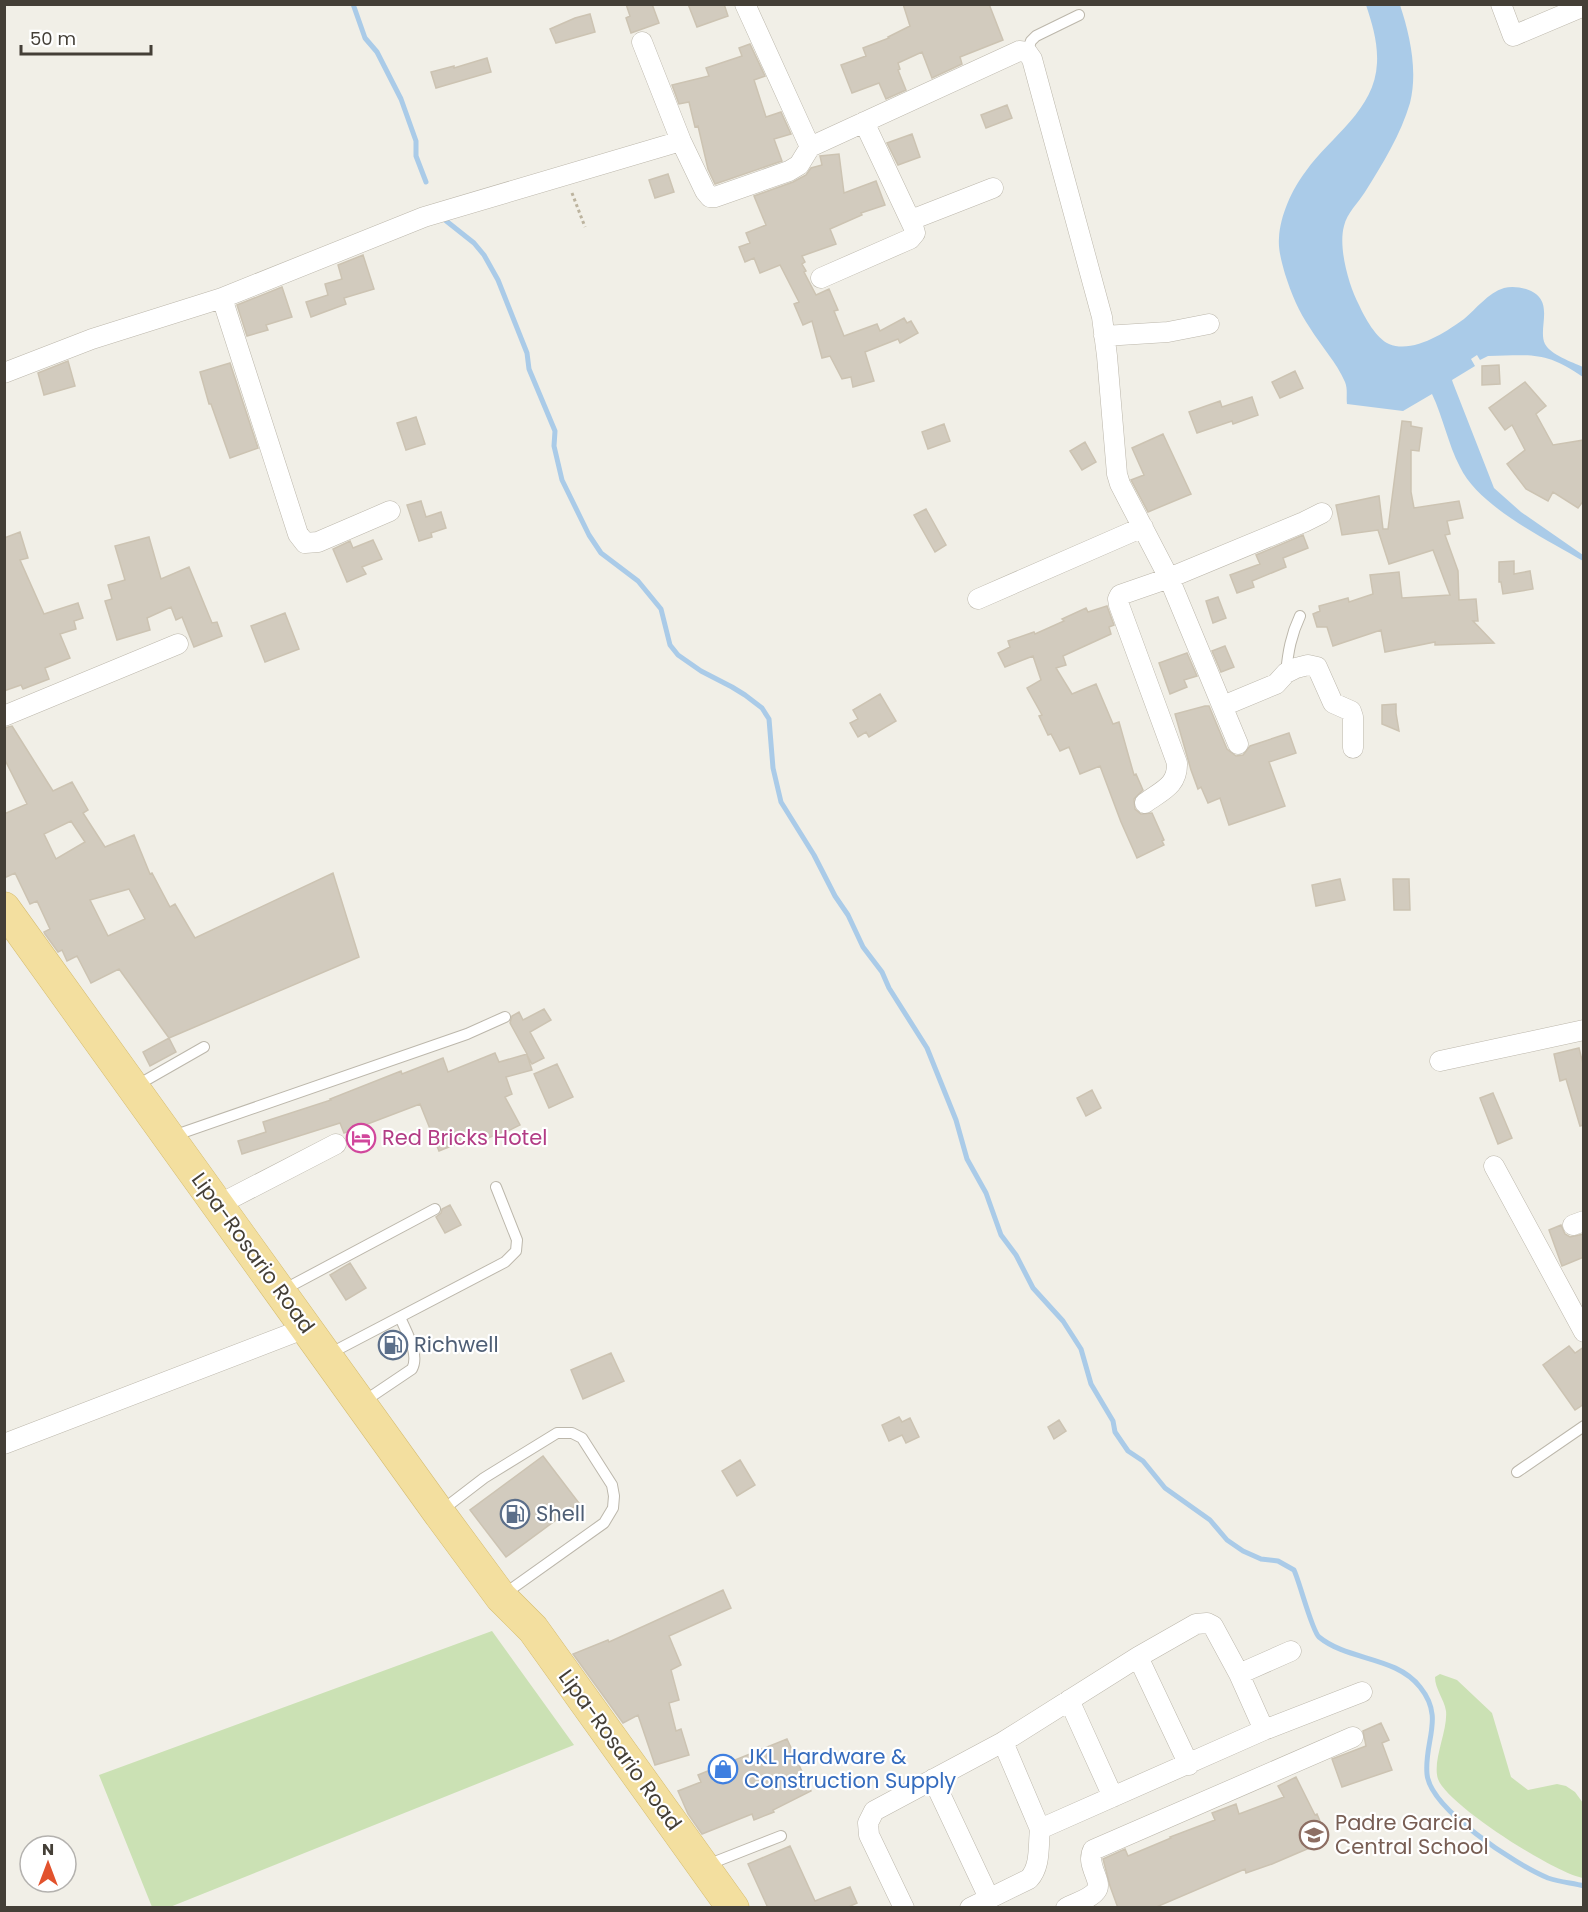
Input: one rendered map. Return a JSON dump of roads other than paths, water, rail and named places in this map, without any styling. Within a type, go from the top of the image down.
[{"type":"main road","name":"Lipa-Rosario Road","points":[[7,915],[134,1087],[439,1513],[501,1597],[533,1629],[733,1908]]},
{"type":"main road","name":"Lipa-Rosario Road","points":[[501,1597],[516,1636],[709,1908]]},
{"type":"street","points":[[745,4],[810,147]]},
{"type":"street","points":[[1501,4],[1513,36],[1584,6]]},
{"type":"street","points":[[642,42],[681,141],[710,197],[716,197],[789,171],[799,165],[810,147],[1019,51],[1027,52],[1035,70],[1091,277],[1104,336],[1117,474],[1120,484],[1169,578],[1238,744]]},
{"type":"street","points":[[821,278],[910,239],[915,233],[864,122]]},
{"type":"street","points":[[4,373],[92,339],[222,298],[424,217],[681,141]]},
{"type":"street","points":[[911,220],[993,188]]},
{"type":"street","points":[[222,298],[298,534],[305,543],[318,542],[390,511]]},
{"type":"street","points":[[1104,336],[1168,332],[1209,324]]},
{"type":"street","points":[[1145,803],[1173,783],[1178,773],[1177,764],[1118,599],[1120,595],[1169,578],[1322,513]]},
{"type":"street","points":[[978,599],[1143,527]]},
{"type":"street","points":[[4,716],[178,644]]},
{"type":"street","points":[[1223,706],[1276,684],[1286,674],[1308,665],[1317,667],[1333,703],[1351,711],[1353,748]]},
{"type":"street","points":[[1440,1061],[1584,1030]]},
{"type":"street","points":[[218,1205],[336,1144]]},
{"type":"street","points":[[1494,1166],[1584,1332]]},
{"type":"street","points":[[4,1444],[306,1328]]},
{"type":"street","points":[[904,1908],[869,1835],[868,1823],[874,1811],[1004,1742],[1138,1657],[1196,1624],[1207,1623],[1213,1626],[1239,1674],[1264,1730]]},
{"type":"street","points":[[1239,1674],[1291,1652]]},
{"type":"street","points":[[1138,1657],[1189,1765]]},
{"type":"street","points":[[1040,1829],[1264,1730],[1362,1692]]},
{"type":"street","points":[[1069,1700],[1113,1797]]},
{"type":"street","points":[[1066,1908],[1095,1893],[1098,1889],[1099,1884],[1090,1862],[1093,1850],[1353,1737]]},
{"type":"street","points":[[970,1908],[1029,1879],[1035,1873],[1040,1829],[1004,1742]]},
{"type":"street","points":[[933,1779],[989,1898]]},
{"type":"lane","points":[[1027,52],[1031,41],[1036,36],[1079,15]]},
{"type":"lane","points":[[1286,674],[1288,650],[1300,616]]},
{"type":"lane","points":[[170,1137],[437,1045],[505,1017]]},
{"type":"lane","points":[[134,1087],[204,1047]]},
{"type":"lane","points":[[326,1355],[505,1262],[516,1251],[517,1240],[496,1187]]},
{"type":"lane","points":[[280,1292],[435,1209]]},
{"type":"lane","points":[[360,1404],[412,1369],[415,1362],[400,1317]]},
{"type":"lane","points":[[1517,1472],[1584,1425]]},
{"type":"lane","points":[[439,1513],[484,1478],[557,1432],[572,1433],[582,1438],[612,1485],[613,1508],[604,1523],[501,1597]]},
{"type":"lane","points":[[704,1867],[781,1836]]},
{"type":"water","points":[[1366,5],[1400,5],[1410,41],[1413,78],[1410,103],[1396,138],[1345,221],[1343,256],[1355,297],[1375,332],[1384,341],[1398,346],[1419,344],[1439,335],[1504,288],[1526,289],[1541,300],[1544,307],[1543,337],[1545,344],[1557,355],[1583,367],[1583,377],[1559,363],[1538,356],[1488,356],[1480,360],[1477,355],[1471,359],[1475,366],[1452,380],[1494,488],[1521,512],[1583,555],[1583,561],[1515,521],[1482,496],[1469,482],[1456,458],[1432,394],[1403,411],[1347,404],[1346,387],[1342,375],[1306,322],[1290,288],[1279,243],[1282,221],[1288,203],[1306,171],[1360,109],[1369,95],[1374,80],[1377,48]]},
{"type":"waterway","points":[[353,4],[365,38],[377,52],[401,99],[416,141],[416,156],[426,182]]},
{"type":"waterway","points":[[445,220],[474,243],[484,255],[498,280],[527,353],[529,369],[555,431],[554,446],[562,480],[589,535],[601,553],[638,581],[661,609],[670,645],[678,655],[701,671],[745,695],[762,708],[769,719],[773,768],[781,802],[848,915],[863,947],[882,972],[889,988],[927,1048],[956,1120],[967,1159],[986,1193],[1001,1235],[1016,1255],[1033,1288],[1063,1321],[1081,1349],[1091,1384],[1113,1421],[1115,1432],[1128,1451],[1143,1461],[1165,1488],[1210,1520],[1227,1540],[1243,1551],[1261,1559],[1278,1561],[1294,1570],[1319,1637],[1344,1651],[1398,1669],[1420,1687],[1427,1698],[1432,1719],[1427,1774],[1432,1788],[1458,1819],[1496,1849],[1534,1871],[1548,1878],[1584,1886]]},
{"type":"place","name":"Red Bricks Hotel","points":[[361,1138]]},
{"type":"place","name":"Richwell","points":[[393,1345]]},
{"type":"place","name":"Shell","points":[[515,1514]]},
{"type":"place","name":"JKL Hardware & Construction Supply","points":[[723,1769]]},
{"type":"place","name":"Padre Garcia Central School","points":[[1314,1835]]}]
